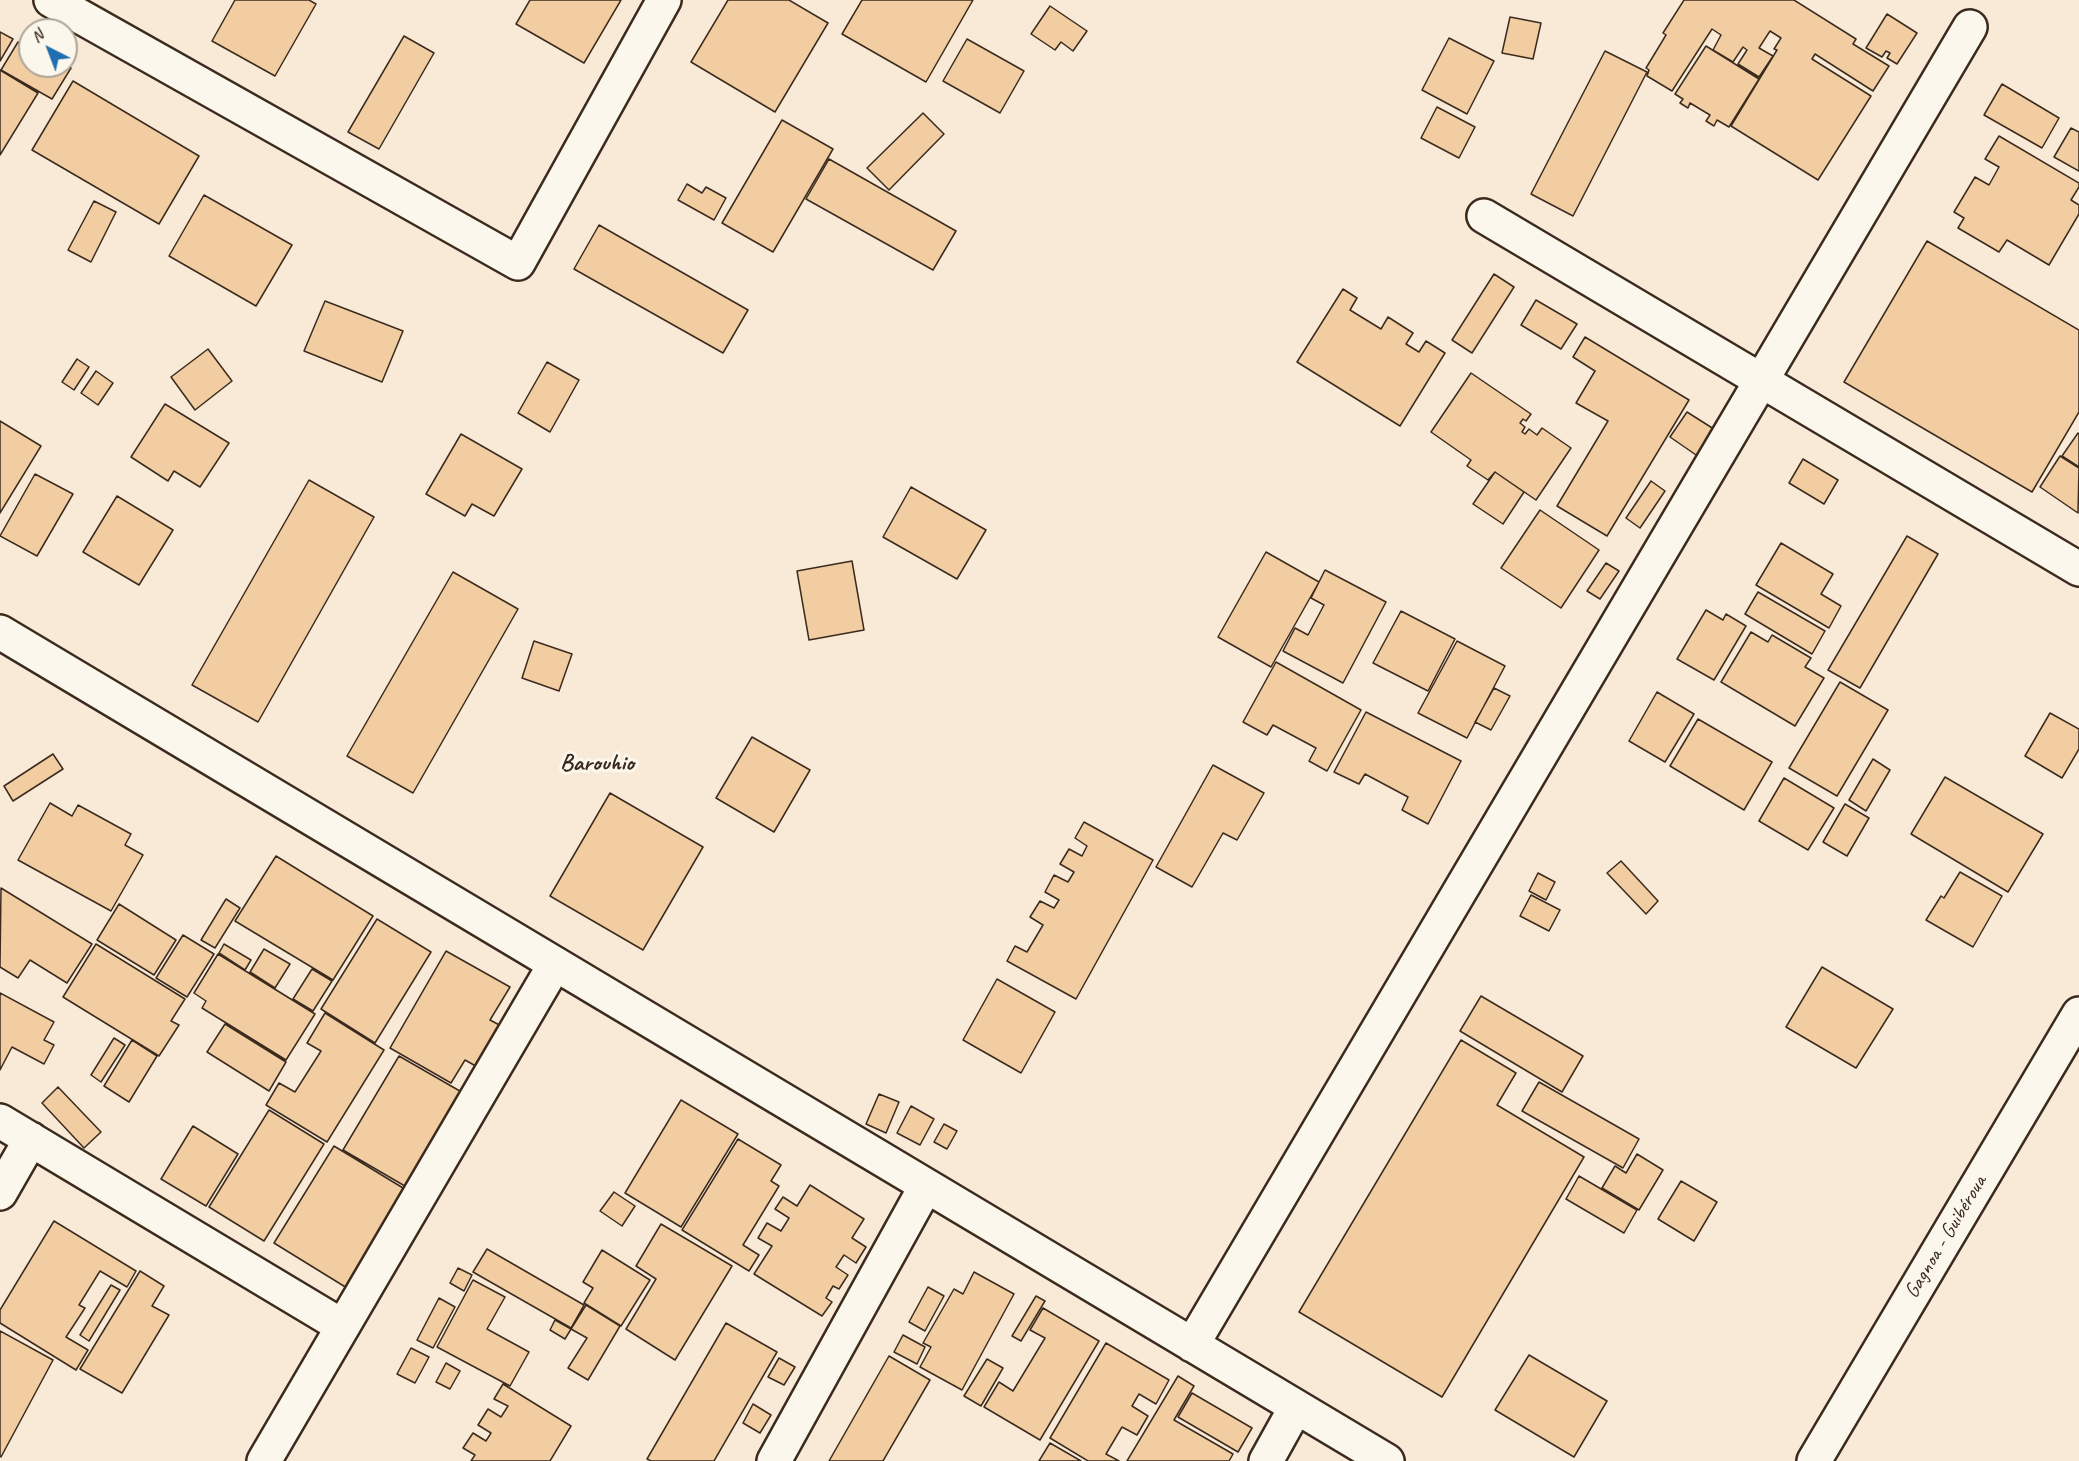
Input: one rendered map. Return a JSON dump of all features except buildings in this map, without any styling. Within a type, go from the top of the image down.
[{"type":"street","points":[[51,0],[518,263],[664,0]]},
{"type":"street","points":[[1192,1345],[1970,27]]},
{"type":"street","points":[[1484,216],[2079,569]]},
{"type":"street","points":[[0,632],[1387,1461]]},
{"type":"street","points":[[264,1461],[555,964]]},
{"type":"street","name":"Gagnoa - Guibéroua","points":[[1814,1461],[2079,1014]]},
{"type":"street","points":[[0,1121],[342,1326]]},
{"type":"street","points":[[0,1193],[31,1139]]},
{"type":"street","points":[[774,1461],[926,1186]]},
{"type":"street","points":[[1266,1461],[1296,1407]]},
{"type":"district","name":"Barouhio","points":[[597,764]]}]
